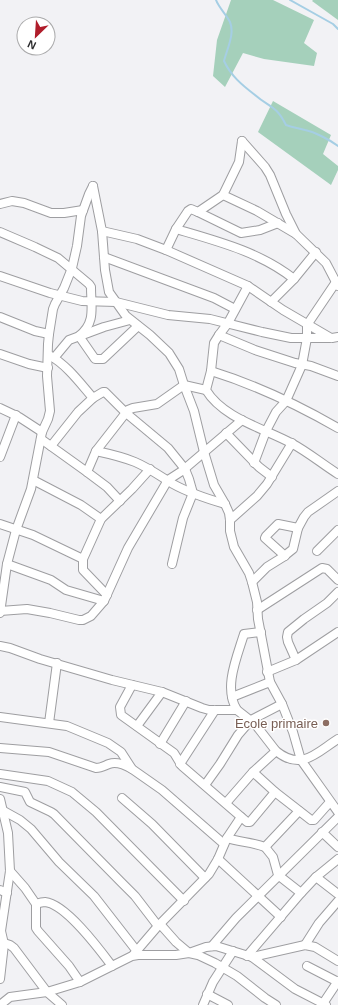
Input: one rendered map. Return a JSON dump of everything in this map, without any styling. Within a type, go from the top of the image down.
[{"type":"street","points":[[198,212],[222,195],[239,162],[242,140],[270,175],[296,234]]},
{"type":"street","points":[[242,420],[226,433],[204,452],[185,468],[168,480],[128,548],[105,598],[91,616],[83,620],[27,609],[0,612],[2,579],[16,530],[33,480],[41,435],[50,411],[48,368],[51,357],[49,334],[55,304],[61,295],[72,268],[83,210],[88,194],[93,186],[102,230],[107,285],[109,292],[130,320],[150,334],[169,353],[179,369],[194,411],[204,452],[214,485],[225,504],[230,520],[230,531],[234,547],[249,573],[252,582],[257,602],[260,632],[270,682],[282,704],[293,732],[301,760],[338,812]]},
{"type":"street","points":[[222,195],[257,211],[296,234],[326,263],[337,284],[307,324],[307,338],[302,365],[286,401],[276,412],[266,431],[254,463]]},
{"type":"street","points":[[0,204],[12,201],[24,203],[51,213],[64,213],[83,210]]},
{"type":"street","points":[[166,250],[176,229],[189,210],[198,212],[242,233],[260,230],[278,224]]},
{"type":"street","points":[[176,229],[233,247],[270,262],[294,279]]},
{"type":"street","points":[[102,230],[137,239],[166,250],[248,286],[307,324],[336,339]]},
{"type":"street","points":[[0,232],[35,246],[58,258],[72,268],[91,288],[91,322],[86,331],[79,336]]},
{"type":"street","points":[[272,302],[294,279],[316,252]]},
{"type":"street","points":[[104,257],[214,298],[235,310]]},
{"type":"street","points":[[0,276],[72,299],[91,302],[116,302],[168,315],[228,322],[262,332],[291,338],[336,339]]},
{"type":"street","points":[[206,390],[211,371],[214,343],[228,322],[248,286]]},
{"type":"street","points":[[0,317],[49,334]]},
{"type":"street","points":[[51,357],[66,342],[104,327],[130,320]]},
{"type":"street","points":[[79,336],[95,359],[103,359],[138,326]]},
{"type":"street","points":[[219,335],[254,350],[302,365],[311,366],[338,376]]},
{"type":"street","points":[[0,354],[48,368]]},
{"type":"street","points":[[51,357],[78,381],[93,398]]},
{"type":"street","points":[[211,371],[244,381],[338,428]]},
{"type":"street","points":[[87,472],[96,452],[132,408],[157,404],[184,385],[206,390],[219,407],[292,444],[338,474]]},
{"type":"street","points":[[51,446],[78,412],[93,398],[104,392],[126,414],[168,448],[185,468],[193,493],[184,513],[172,564]]},
{"type":"street","points":[[0,408],[16,416],[41,435],[51,446],[87,472],[120,501]]},
{"type":"street","points":[[0,457],[16,416]]},
{"type":"street","points":[[226,433],[254,463],[272,477]]},
{"type":"street","points":[[230,520],[257,496],[272,477],[292,444]]},
{"type":"street","points":[[96,452],[136,462],[181,488],[225,504]]},
{"type":"street","points":[[105,598],[83,570],[83,559],[101,518],[132,490],[150,469]]},
{"type":"street","points":[[33,480],[81,505],[101,518]]},
{"type":"street","points":[[252,582],[268,567],[293,549],[298,528],[308,512],[338,491]]},
{"type":"street","points":[[0,524],[39,538],[83,559]]},
{"type":"street","points":[[285,556],[266,538],[266,536],[278,524],[298,528]]},
{"type":"street","points":[[317,551],[338,530]]},
{"type":"street","points":[[7,564],[51,580],[66,590],[105,598]]},
{"type":"street","points":[[257,610],[320,569],[326,568],[336,574]]},
{"type":"street","points":[[296,660],[288,642],[288,632],[327,603],[338,592]]},
{"type":"street","points":[[260,632],[244,634],[231,682],[232,697],[237,710],[251,720],[276,751],[285,756],[301,760],[308,759],[336,743]]},
{"type":"street","points":[[268,672],[296,660],[338,632]]},
{"type":"street","points":[[0,646],[132,685],[162,692],[202,708],[215,710],[237,710]]},
{"type":"street","points":[[49,723],[57,663]]},
{"type":"street","points":[[232,697],[270,682]]},
{"type":"street","points":[[132,685],[120,710],[121,715],[174,753],[180,764],[247,822],[250,822],[275,792]]},
{"type":"street","points":[[137,726],[162,692]]},
{"type":"street","points":[[160,744],[186,701]]},
{"type":"street","points":[[205,785],[238,735],[251,720],[282,704]]},
{"type":"street","points":[[180,764],[215,710]]},
{"type":"street","points":[[0,717],[67,726],[108,743],[121,752],[132,769]]},
{"type":"street","points":[[0,748],[49,752],[96,768],[116,762],[124,764],[162,790],[225,841],[256,844],[265,847],[272,857],[278,875],[301,893]]},
{"type":"street","points":[[226,803],[253,772],[276,751]]},
{"type":"street","points":[[253,772],[299,812],[311,820],[314,820],[330,802]]},
{"type":"street","points":[[0,774],[48,781],[72,792],[96,812],[184,901]]},
{"type":"street","points":[[0,787],[25,792],[30,802],[54,814],[134,896],[159,925],[189,953],[198,954],[223,967],[276,1005]]},
{"type":"street","points":[[122,798],[152,824],[205,878]]},
{"type":"street","points":[[0,799],[7,826],[10,871],[4,892],[1,931],[4,950],[0,979]]},
{"type":"street","points":[[2,810],[20,820],[31,829],[60,862],[94,896],[134,953],[144,955],[176,955],[189,953],[212,946],[233,951],[250,957],[294,989],[324,1005],[338,982],[307,966]]},
{"type":"street","points":[[265,847],[299,812]]},
{"type":"street","points":[[0,1005],[10,997],[47,992],[80,982],[134,953],[209,874],[218,859],[225,841],[241,817]]},
{"type":"street","points":[[212,946],[236,918],[278,875],[338,817]]},
{"type":"street","points":[[322,832],[338,847]]},
{"type":"street","points":[[0,838],[8,841]]},
{"type":"street","points":[[218,859],[259,895],[281,917]]},
{"type":"street","points":[[250,957],[301,893],[316,877],[338,859]]},
{"type":"street","points":[[10,871],[25,888],[36,904],[36,928],[69,966],[80,982]]},
{"type":"street","points":[[316,877],[338,894]]},
{"type":"street","points":[[305,945],[319,923],[338,901]]},
{"type":"street","points":[[36,904],[45,902],[54,905],[65,912],[81,928],[112,966]]},
{"type":"street","points":[[2,942],[14,948],[47,992],[62,1005]]},
{"type":"street","points":[[250,957],[305,945],[315,947],[338,961]]},
{"type":"street","points":[[203,1005],[213,982],[233,951]]},
{"type":"street","points":[[207,994],[228,1005]]},
{"type":"green space","points":[[231,0],[273,0],[314,20],[304,43],[317,53],[314,66],[264,59],[243,53],[225,87],[213,76],[217,40]]},
{"type":"green space","points":[[338,0],[338,20],[312,1]]},
{"type":"green space","points":[[273,101],[331,135],[323,154],[338,166],[338,170],[331,185],[258,132]]},
{"type":"waterway","points":[[216,0],[230,22],[232,31],[224,61],[233,76],[246,88],[276,110],[286,125],[313,132],[338,146]]},
{"type":"waterway","points":[[290,0],[333,24],[338,29]]},
{"type":"place","name":"Ecole primaire","points":[[326,723]]}]
